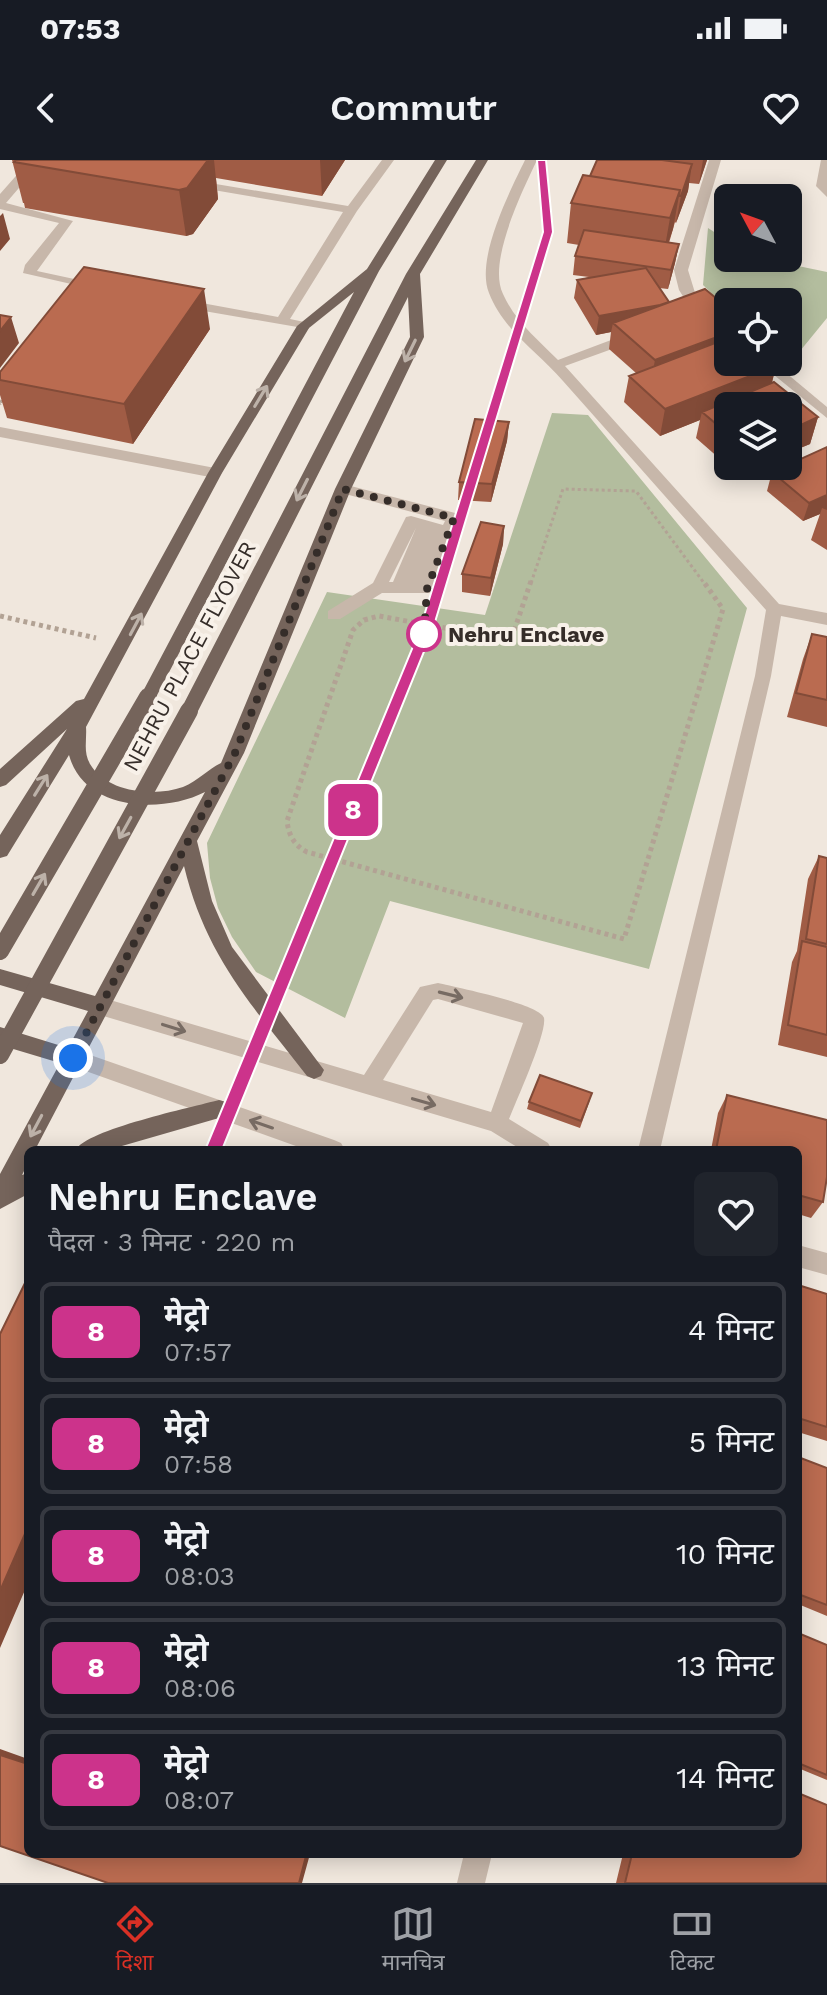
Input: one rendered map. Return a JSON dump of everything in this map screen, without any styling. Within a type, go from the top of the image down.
[{"type":"main road","points":[[0,851],[125,645],[215,473],[304,326],[372,271],[441,160]]},
{"type":"main road","name":"NEHRU PLACE FLYOVER","points":[[0,1055],[189,711],[413,274],[482,160]]},
{"type":"main road","name":"NEHRU PLACE FLYOVER","points":[[0,951],[148,697],[372,271]]},
{"type":"main road","points":[[27,1146],[235,753],[343,489],[417,337],[413,274]]},
{"type":"main road","points":[[0,780],[96,691]]},
{"type":"main road","points":[[82,719],[75,749],[79,763],[100,787],[136,799],[156,800],[195,789],[226,767],[235,753]]},
{"type":"main road","points":[[188,841],[201,898],[217,937],[314,1070]]},
{"type":"main road","points":[[0,977],[100,1006]]},
{"type":"main road","points":[[0,1036],[73,1058]]},
{"type":"main road","points":[[94,1146],[219,1109]]},
{"type":"main road","points":[[0,1197],[24,1151]]},
{"type":"main road","points":[[0,1197],[24,1185]]},
{"type":"street","points":[[37,160],[0,203],[67,221],[30,268],[30,273],[93,292]]},
{"type":"street","points":[[282,322],[351,210],[388,160]]},
{"type":"street","points":[[531,160],[505,214],[494,261],[494,291],[516,327],[556,365],[774,609],[827,619]]},
{"type":"street","points":[[714,319],[681,287],[681,270],[715,160]]},
{"type":"street","points":[[827,160],[822,186],[827,193]]},
{"type":"street","points":[[182,181],[351,210]]},
{"type":"street","points":[[165,301],[304,326]]},
{"type":"street","points":[[689,316],[704,311]]},
{"type":"street","points":[[556,365],[645,333]]},
{"type":"street","points":[[782,376],[827,414]]},
{"type":"street","points":[[0,432],[215,473]]},
{"type":"street","points":[[343,489],[454,518],[427,589],[379,587]]},
{"type":"street","points":[[334,615],[379,587],[411,521],[425,525],[406,588]]},
{"type":"street","points":[[650,1146],[763,676],[774,609]]},
{"type":"street","points":[[368,1086],[427,993],[438,991],[526,1014],[534,1019],[531,1035],[497,1123]]},
{"type":"street","points":[[100,1006],[497,1123],[534,1146]]},
{"type":"street","points":[[73,1058],[323,1146]]},
{"type":"street","points":[[802,1257],[827,1264]]},
{"type":"street","points":[[471,1883],[477,1858]]},
{"type":"path","points":[[563,489],[636,491],[723,609],[624,939],[307,852],[297,847],[288,830],[287,821],[353,630],[364,620],[379,616],[511,640],[563,489]]},
{"type":"path","points":[[0,616],[125,645]]},
{"type":"green space","points":[[708,228],[714,232],[714,272],[802,272],[802,267],[827,272],[827,318],[802,349],[802,288],[714,288],[714,296],[703,285]]},
{"type":"green space","points":[[552,413],[588,415],[747,608],[649,969],[390,901],[345,1018],[256,972],[232,937],[218,908],[210,878],[207,843],[327,592],[485,615]]},
{"type":"building","points":[[208,160],[187,188],[179,190],[14,162]]},
{"type":"building","points":[[597,160],[662,160],[692,164],[679,196],[680,190],[590,176]]},
{"type":"building","points":[[583,175],[680,190],[670,218],[571,203]]},
{"type":"building","points":[[584,230],[679,244],[671,270],[575,256]]},
{"type":"building","points":[[84,267],[204,289],[124,404],[0,380],[0,372]]},
{"type":"building","points":[[646,268],[669,302],[599,316],[577,280]]},
{"type":"building","points":[[705,289],[714,296],[714,338],[655,360],[613,323]]},
{"type":"building","points":[[0,315],[11,317],[0,331]]},
{"type":"building","points":[[714,343],[714,376],[750,376],[665,409],[629,376]]},
{"type":"building","points":[[774,382],[787,392],[750,392]]},
{"type":"building","points":[[802,404],[818,417],[802,424]]},
{"type":"building","points":[[714,407],[714,422],[702,412]]},
{"type":"building","points":[[475,419],[509,422],[492,484],[459,482]]},
{"type":"building","points":[[827,447],[827,495],[809,503],[782,480],[802,480],[802,458]]},
{"type":"building","points":[[481,522],[504,526],[491,578],[462,574]]},
{"type":"building","points":[[812,634],[827,637],[827,700],[796,693]]},
{"type":"building","points":[[819,856],[827,858],[827,944],[806,939]]},
{"type":"building","points":[[802,941],[827,947],[827,1035],[788,1025]]},
{"type":"building","points":[[540,1075],[592,1093],[581,1121],[529,1102]]},
{"type":"building","points":[[727,1095],[827,1120],[827,1177],[823,1202],[802,1196],[802,1146],[717,1146]]},
{"type":"building","points":[[24,1285],[24,1536],[0,1591],[0,1334]]},
{"type":"building","points":[[802,1286],[827,1294],[827,1427],[802,1419]]},
{"type":"building","points":[[802,1459],[827,1468],[827,1605],[802,1596]]},
{"type":"building","points":[[802,1635],[827,1645],[827,1775],[802,1765]]},
{"type":"building","points":[[0,1755],[24,1763],[24,1854],[0,1846]]},
{"type":"building","points":[[802,1795],[827,1805],[827,1883],[625,1883],[631,1858],[802,1858]]},
{"type":"building","points":[[35,1858],[305,1858],[299,1883],[108,1883]]},
{"type":"metro line","name":"8","points":[[216,1146],[425,632],[548,232],[541,160]]},
{"type":"place","name":"Nehru Enclave","points":[[424,634]]},
{"type":"route","points":[[73,1058],[235,753],[343,489],[454,518],[427,589],[424,634]]}]
